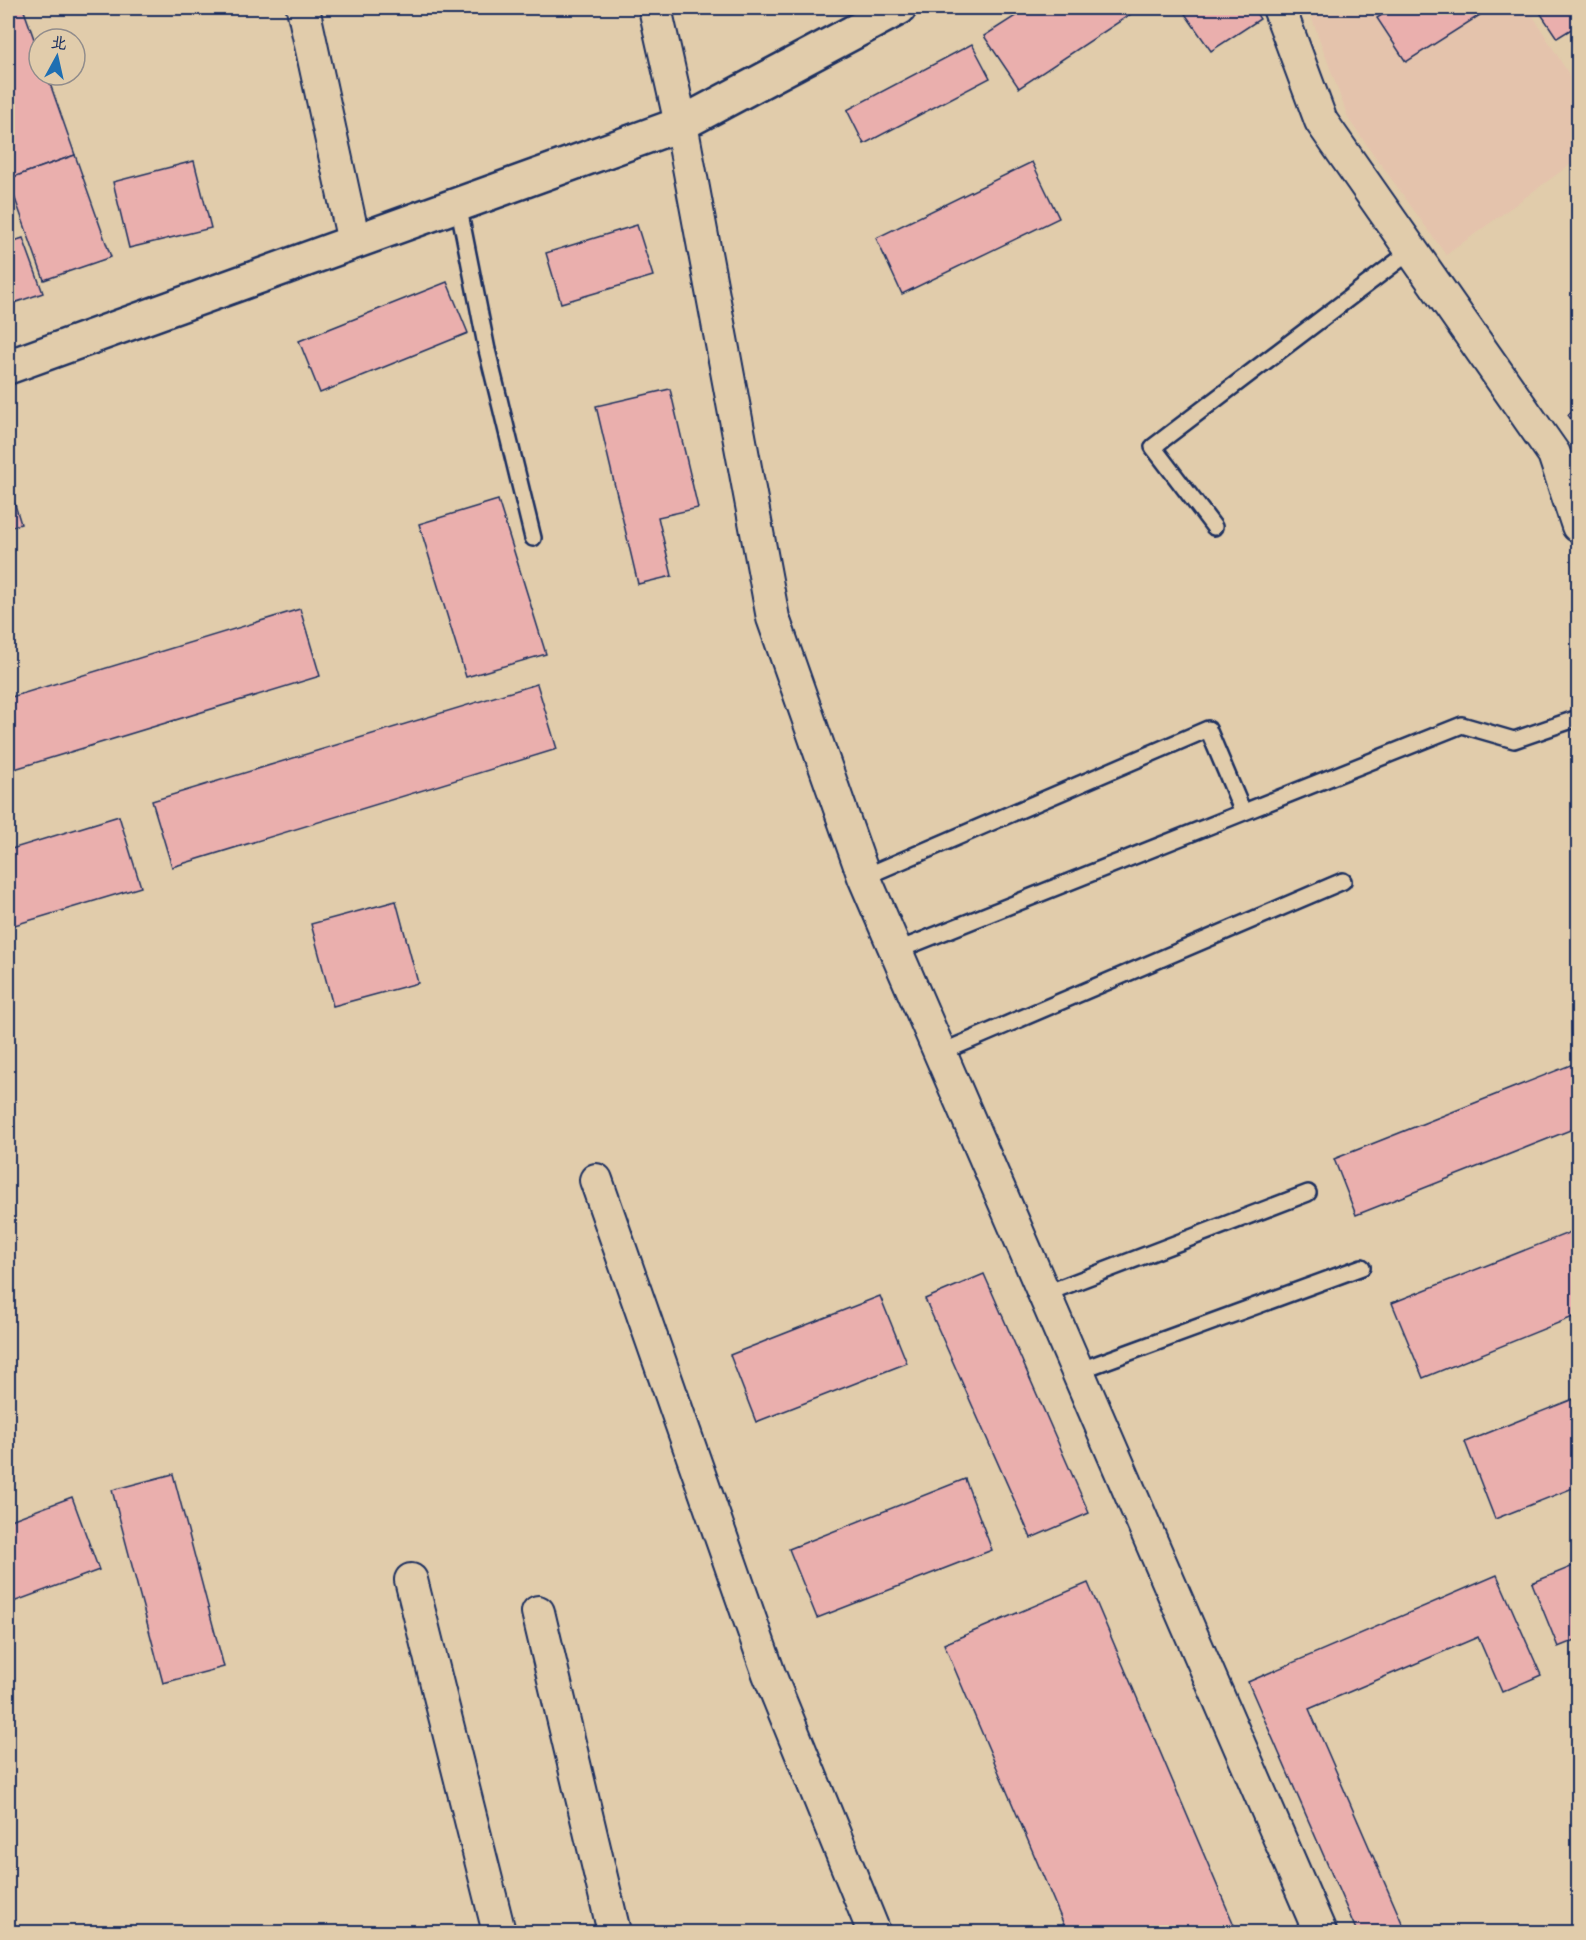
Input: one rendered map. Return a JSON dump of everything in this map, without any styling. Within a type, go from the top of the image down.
[{"type":"main road","points":[[8,367],[681,124],[899,8]]},
{"type":"street","points":[[303,8],[354,242]]},
{"type":"street","points":[[655,8],[681,124],[773,618],[864,877],[1320,1932]]},
{"type":"street","points":[[1279,8],[1321,121],[1554,454],[1578,526]]},
{"type":"street","points":[[596,1180],[769,1674],[874,1932]]},
{"type":"street","points":[[411,1580],[499,1932]]},
{"type":"street","points":[[538,1612],[614,1932]]},
{"type":"lane","points":[[458,204],[487,350],[533,538]]},
{"type":"lane","points":[[1214,527],[1153,447],[1412,250]]},
{"type":"lane","points":[[896,951],[1462,725],[1514,740],[1578,718]]},
{"type":"lane","points":[[864,877],[1208,729],[1243,812]]},
{"type":"lane","points":[[940,1053],[1343,881]]},
{"type":"lane","points":[[1044,1294],[1308,1193]]},
{"type":"lane","points":[[1078,1371],[1362,1267]]},
{"type":"shaded area","points":[[1308,8],[1528,8],[1578,89],[1578,159],[1446,255],[1349,120]]},
{"type":"building","points":[[8,8],[23,8],[30,27],[27,27],[27,87],[51,87],[75,155],[8,179]]},
{"type":"building","points":[[1028,8],[1140,8],[1019,88],[984,36]]},
{"type":"building","points":[[1181,8],[1253,8],[1260,19],[1211,51]]},
{"type":"building","points":[[1393,8],[1491,8],[1406,62],[1377,18]]},
{"type":"building","points":[[1537,8],[1578,8],[1578,25],[1557,38]]},
{"type":"building","points":[[972,44],[990,78],[864,144],[847,110]]},
{"type":"building","points":[[75,155],[111,257],[44,280],[8,179]]},
{"type":"building","points":[[194,161],[211,228],[129,248],[113,182]]},
{"type":"building","points":[[1032,162],[1059,218],[902,294],[876,238]]},
{"type":"building","points":[[637,225],[653,276],[561,303],[546,253]]},
{"type":"building","points":[[23,238],[43,293],[8,305],[8,243]]},
{"type":"building","points":[[447,282],[468,333],[320,393],[299,341]]},
{"type":"building","points":[[670,389],[698,508],[658,517],[672,576],[638,584],[596,406]]},
{"type":"building","points":[[1578,407],[1578,429],[1568,415]]},
{"type":"building","points":[[8,482],[21,524],[8,528]]},
{"type":"building","points":[[498,500],[546,654],[466,677],[419,524]]},
{"type":"building","points":[[300,609],[320,676],[8,771],[8,698]]},
{"type":"building","points":[[537,684],[557,749],[172,867],[152,801]]},
{"type":"building","points":[[119,816],[141,887],[8,927],[8,850]]},
{"type":"building","points":[[396,901],[418,983],[333,1006],[311,924]]},
{"type":"building","points":[[1578,1062],[1578,1127],[1356,1215],[1334,1159]]},
{"type":"building","points":[[1578,1229],[1578,1315],[1423,1378],[1392,1303]]},
{"type":"building","points":[[984,1274],[1089,1513],[1031,1538],[925,1299]]},
{"type":"building","points":[[880,1296],[907,1363],[756,1422],[730,1355]]},
{"type":"building","points":[[1578,1397],[1578,1486],[1495,1519],[1465,1442]]},
{"type":"building","points":[[173,1474],[224,1667],[163,1683],[112,1490]]},
{"type":"building","points":[[965,1479],[992,1550],[817,1618],[789,1549]]},
{"type":"building","points":[[72,1497],[99,1570],[8,1604],[8,1521]]},
{"type":"building","points":[[1578,1564],[1578,1639],[1558,1647],[1532,1583]]},
{"type":"building","points":[[1497,1575],[1541,1675],[1502,1692],[1478,1637],[1309,1709],[1406,1932],[1357,1932],[1248,1682]]},
{"type":"building","points":[[1088,1583],[1237,1932],[1067,1932],[944,1644]]}]
